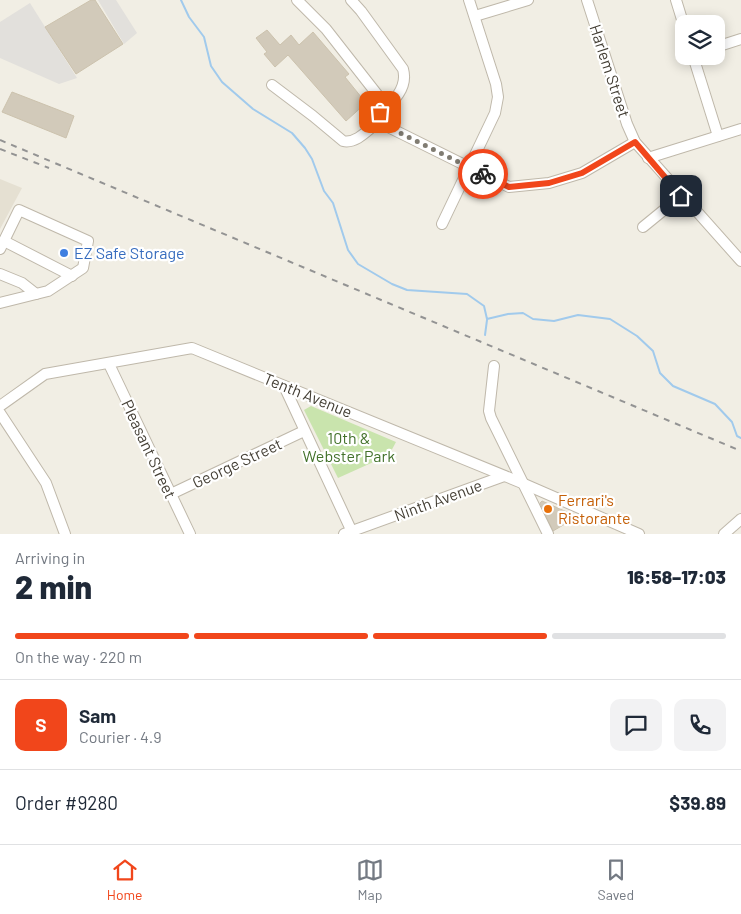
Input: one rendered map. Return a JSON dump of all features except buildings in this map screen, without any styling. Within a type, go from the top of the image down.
[{"type":"street","points":[[297,0],[326,29],[387,107]]},
{"type":"street","points":[[272,85],[343,141],[354,141],[378,122],[380,112],[387,107],[404,87],[406,78],[403,69],[362,11],[350,0]]},
{"type":"street","points":[[442,224],[495,113],[498,98],[496,84],[469,0]]},
{"type":"street","points":[[475,16],[528,0]]},
{"type":"street","name":"Harlem Street","points":[[587,0],[627,124],[635,142],[741,262]]},
{"type":"street","points":[[676,0],[681,15]]},
{"type":"street","points":[[725,44],[741,39]]},
{"type":"street","points":[[696,65],[718,136]]},
{"type":"street","points":[[378,122],[509,187],[549,183],[582,173],[635,142]]},
{"type":"street","points":[[648,158],[741,129]]},
{"type":"street","points":[[643,227],[681,196]]},
{"type":"street","points":[[0,303],[48,291],[72,276],[82,268],[88,241],[19,210],[2,245],[72,276]]},
{"type":"street","points":[[0,274],[22,283],[36,294]]},
{"type":"street","name":"Tenth Avenue","points":[[0,406],[45,374],[192,348],[522,483],[639,534]]},
{"type":"street","name":"Pleasant Street","points":[[109,364],[190,534]]},
{"type":"street","points":[[494,366],[489,411],[491,418],[546,534]]},
{"type":"street","points":[[284,386],[350,533]]},
{"type":"street","points":[[0,413],[46,483],[65,534]]},
{"type":"street","name":"George Street","points":[[171,494],[304,431]]},
{"type":"street","name":"Ninth Avenue","points":[[350,533],[504,476]]},
{"type":"street","points":[[724,534],[741,520]]},
{"type":"shaded area","points":[[98,0],[116,0],[137,33],[124,44]]},
{"type":"shaded area","points":[[30,3],[77,78],[59,84],[0,58],[0,22]]},
{"type":"shaded area","points":[[0,179],[22,188],[0,229]]},
{"type":"green space","name":"10th & Webster Park","points":[[311,406],[396,442],[389,455],[338,478],[304,410]]},
{"type":"waterway","points":[[181,0],[189,17],[204,37],[211,66],[222,82],[253,109],[292,133],[305,148],[312,159],[324,191],[333,203],[348,250],[358,264],[392,284],[407,290],[467,294],[484,306],[487,319],[523,313],[533,319],[554,321],[578,315],[610,319],[637,336],[653,351],[660,373],[673,386],[715,404],[732,422],[737,436],[741,438]]},
{"type":"waterway","points":[[485,335],[487,320]]},
{"type":"railway","points":[[0,140],[741,451]]},
{"type":"railway","points":[[0,149],[49,168]]},
{"type":"way so far","points":[[380,112],[378,122],[483,174]]},
{"type":"place","name":"EZ Safe Storage","points":[[64,253]]},
{"type":"place","name":"Ferrari's Ristorante","points":[[548,509]]},
{"type":"route","points":[[483,174],[509,187],[549,183],[582,173],[635,142],[681,196]]}]
